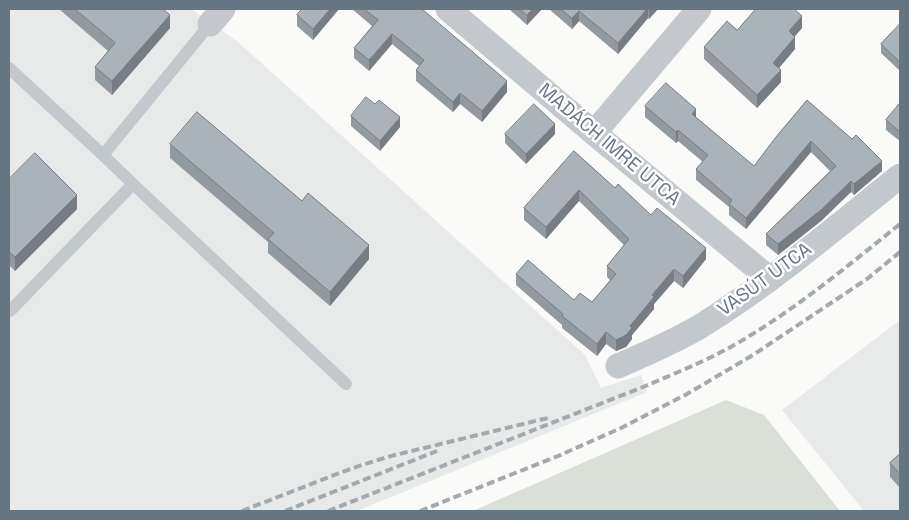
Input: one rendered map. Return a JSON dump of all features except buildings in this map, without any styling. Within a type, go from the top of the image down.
[{"type":"street","name":"MADÁCH IMRE UTCA","points":[[448,9],[770,279]]},
{"type":"street","points":[[594,133],[699,9]]},
{"type":"street","name":"VASÚT UTCA","points":[[618,366],[668,345],[703,325],[770,279],[900,176]]},
{"type":"lane","points":[[103,155],[216,16]]},
{"type":"lane","points":[[9,68],[346,384]]},
{"type":"lane","points":[[9,311],[133,184]]},
{"type":"shaded area","points":[[9,9],[191,9],[238,42],[585,355],[601,388],[641,375],[647,392],[357,511],[9,511]]},
{"type":"shaded area","points":[[900,320],[900,511],[864,511],[782,410]]},
{"type":"shaded area","points":[[726,400],[764,415],[840,511],[473,511]]},
{"type":"railway","points":[[328,511],[643,387],[721,352],[806,298],[900,224]]},
{"type":"railway","points":[[420,511],[558,456],[621,428],[687,394],[753,355],[867,279],[900,252]]},
{"type":"railway","points":[[242,511],[342,472],[391,456],[548,418]]},
{"type":"railway","points":[[285,511],[437,451]]}]
